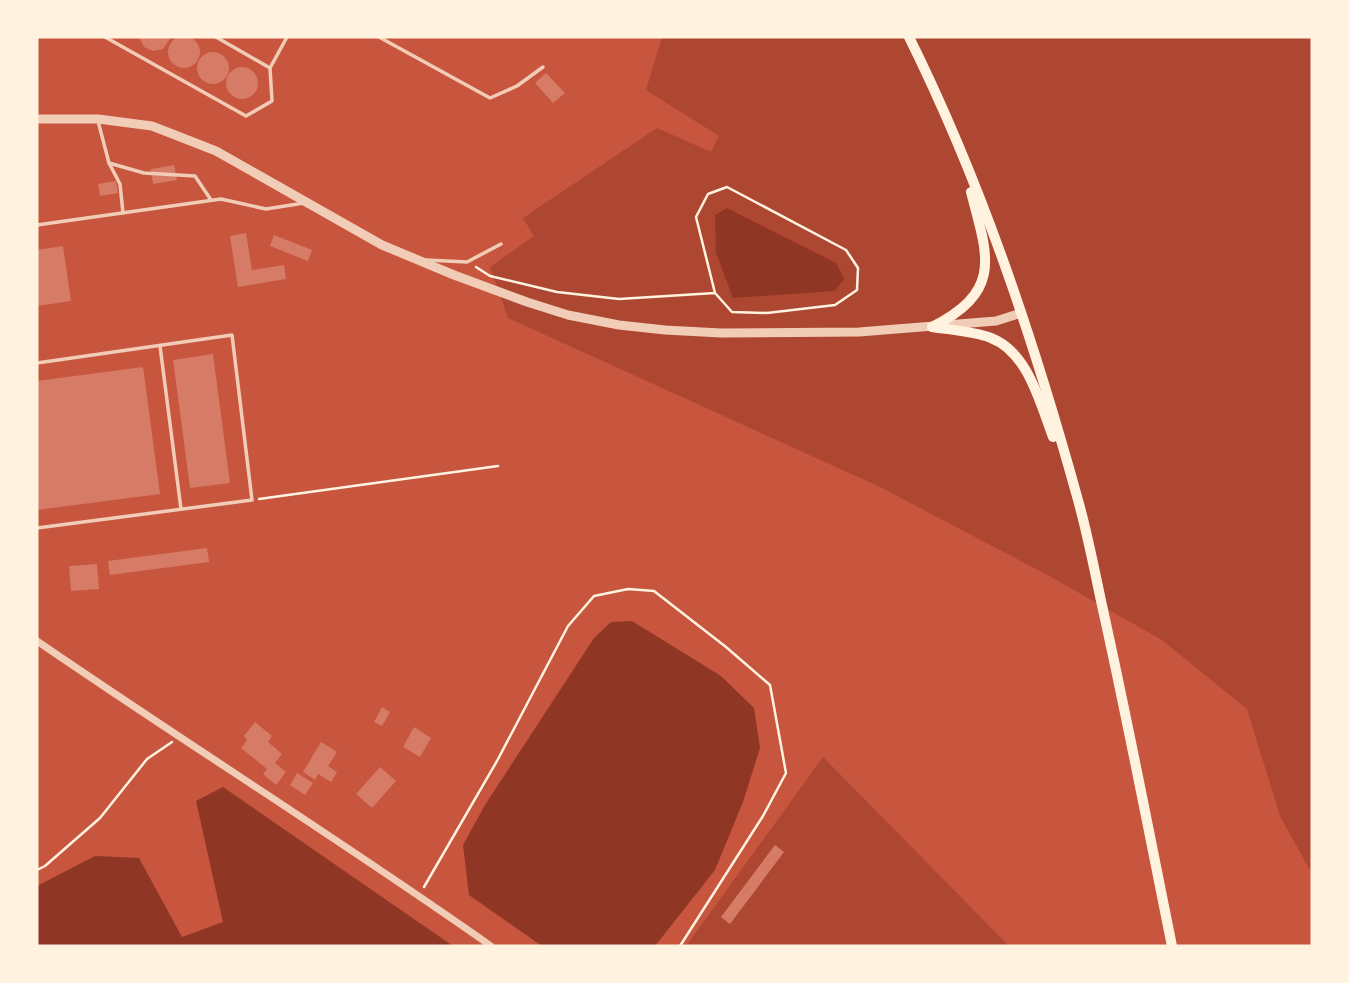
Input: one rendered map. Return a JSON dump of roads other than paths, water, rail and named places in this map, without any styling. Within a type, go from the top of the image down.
[{"type":"main road","points":[[909,37],[959,145],[987,232],[1009,277],[1071,478],[1122,693],[1172,946]]},
{"type":"main road","points":[[932,327],[956,314],[974,298],[986,270],[987,232]]},
{"type":"main road","points":[[932,327],[990,337],[1012,351],[1023,365],[1071,478]]},
{"type":"street","points":[[37,119],[98,119],[152,126],[216,151],[383,245],[454,275],[568,315],[664,330],[721,333],[932,327],[996,321],[1021,313]]},
{"type":"street","points":[[37,641],[178,738],[419,895],[491,946]]},
{"type":"lane","points":[[105,37],[246,116],[272,102],[270,68],[287,37]]},
{"type":"lane","points":[[216,37],[270,68]]},
{"type":"lane","points":[[379,37],[491,98],[517,86],[543,67]]},
{"type":"lane","points":[[98,119],[109,163],[120,184],[123,213]]},
{"type":"lane","points":[[109,163],[144,173],[195,176],[211,200]]},
{"type":"lane","points":[[37,225],[221,199],[266,209],[309,202]]},
{"type":"lane","points":[[417,259],[467,262],[501,244]]},
{"type":"lane","points":[[37,363],[232,335],[252,500],[37,528]]},
{"type":"lane","points":[[160,346],[181,509]]}]
